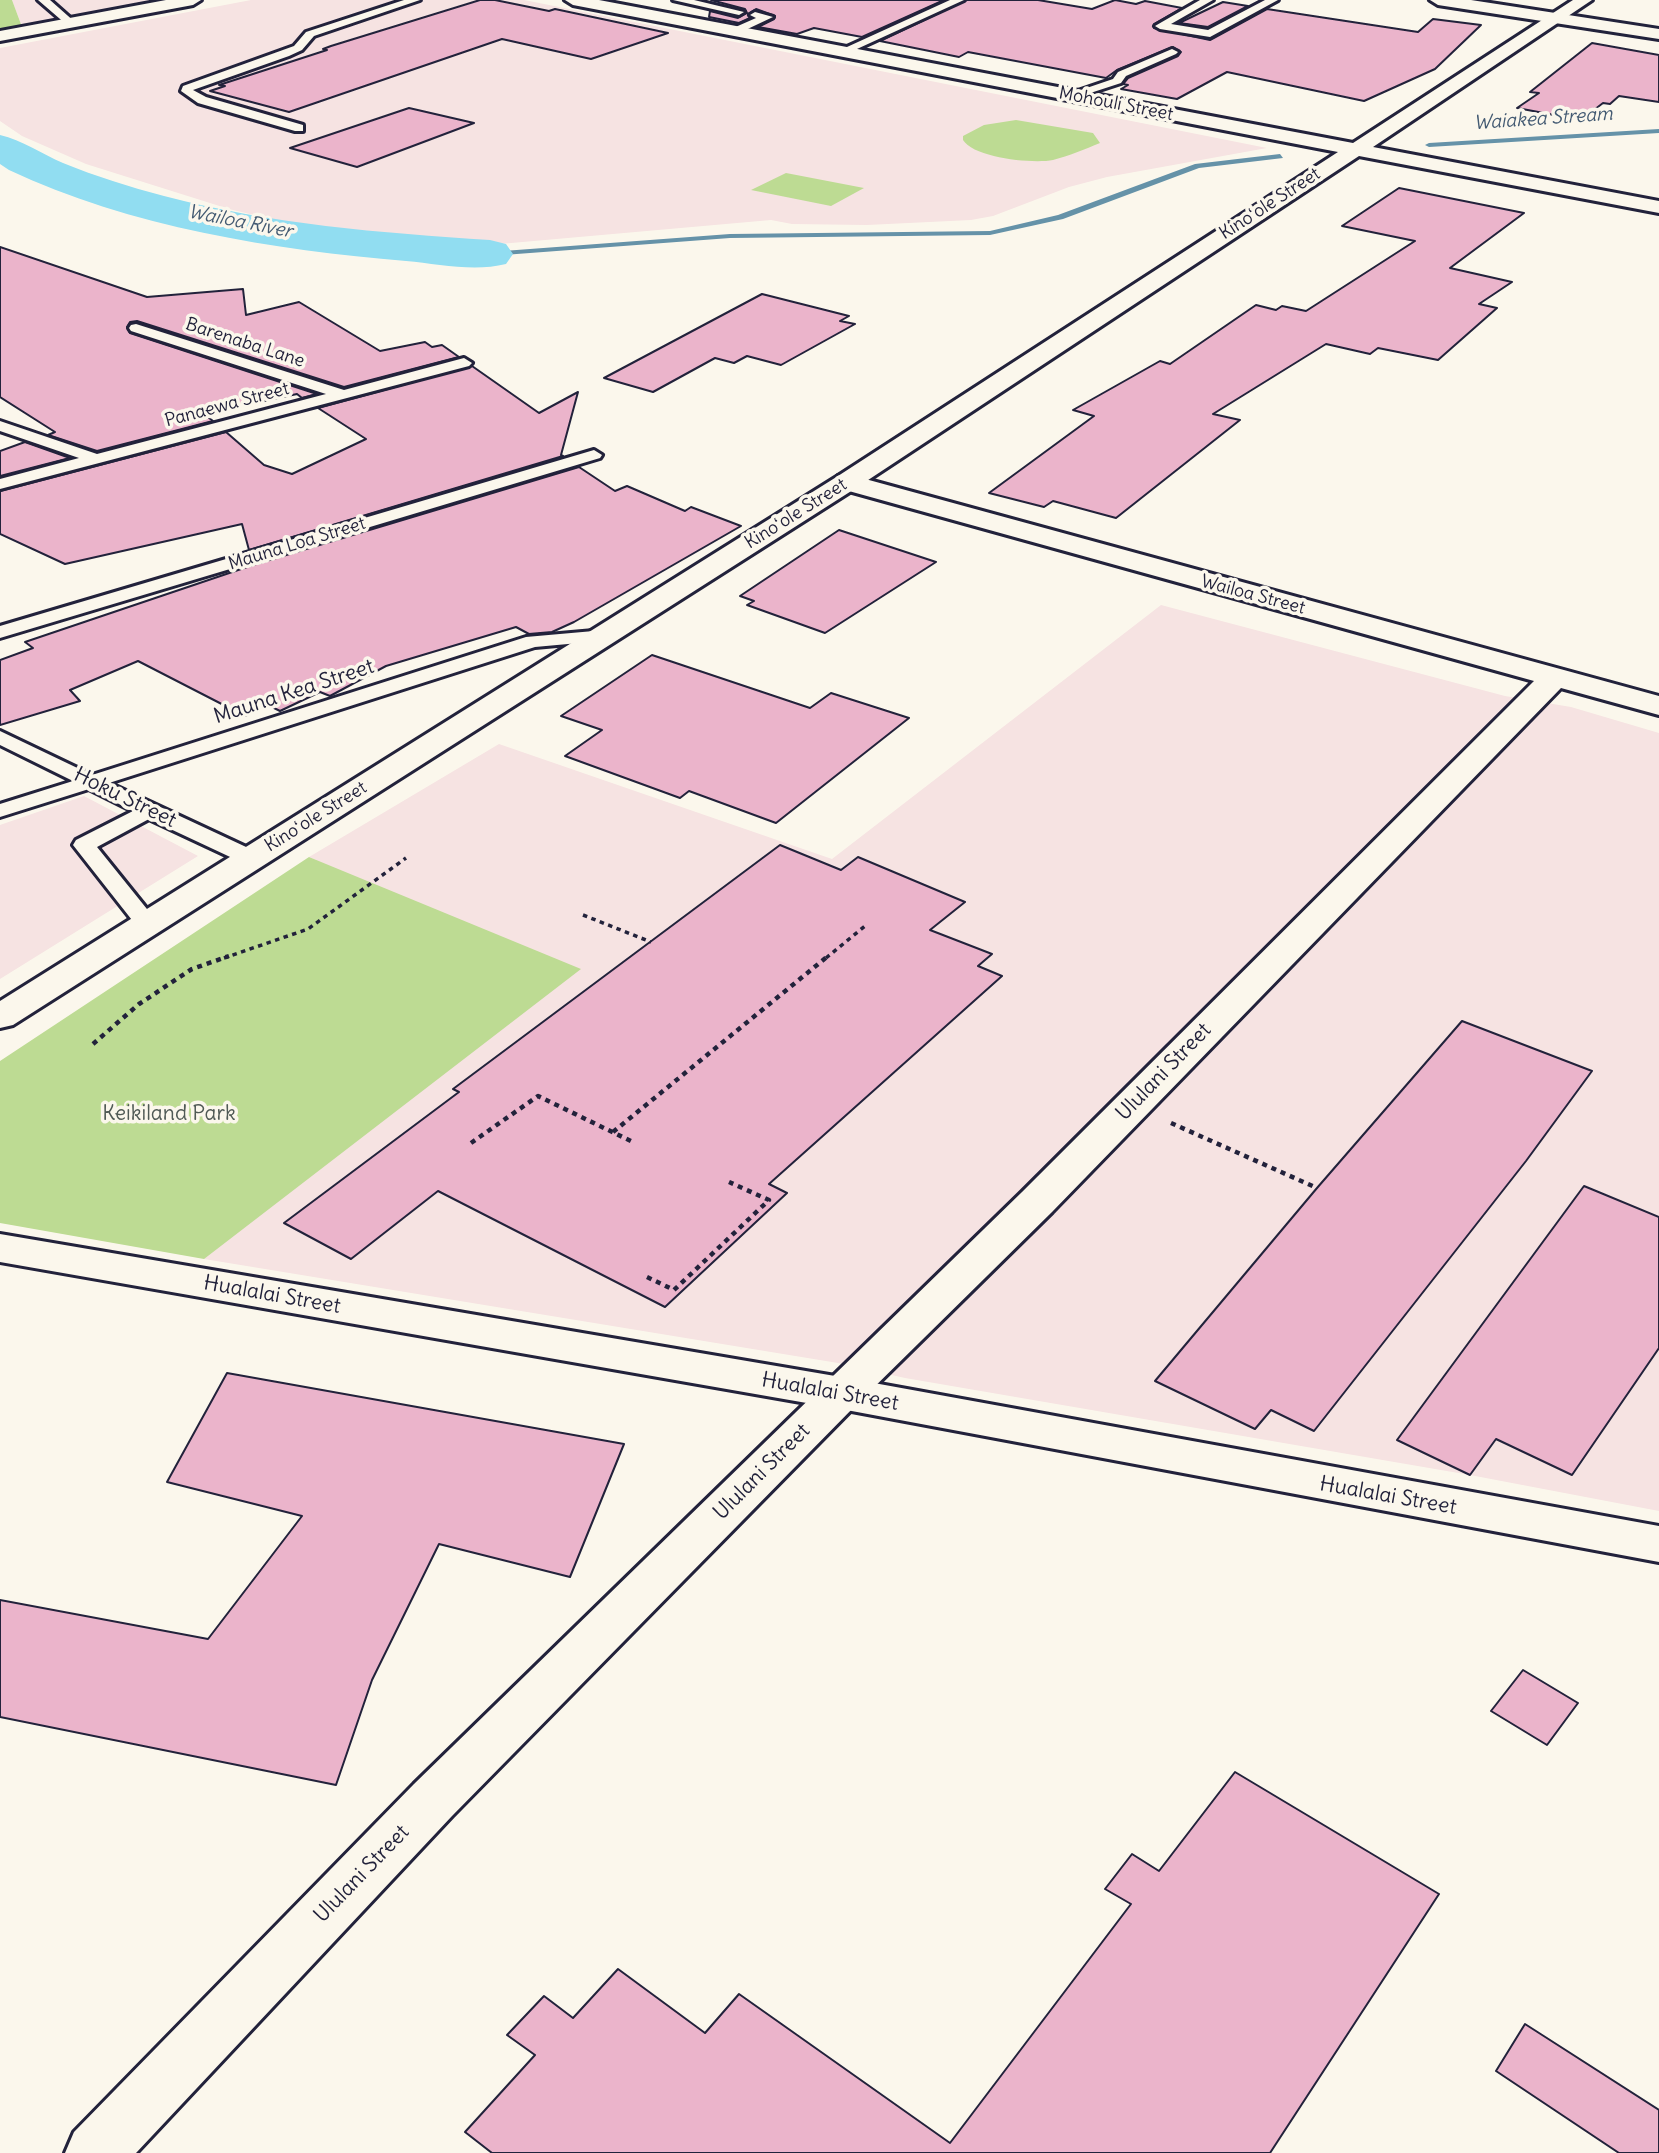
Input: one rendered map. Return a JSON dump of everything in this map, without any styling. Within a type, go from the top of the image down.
[{"type":"street","points":[[0,36],[71,23],[135,7],[193,0]]},
{"type":"street","name":"Mohouli Street","points":[[573,0],[1659,207]]},
{"type":"street","points":[[1438,0],[1659,34]]},
{"type":"street","name":"Kinoʻole Street","points":[[0,1017],[847,482],[1584,0]]},
{"type":"street","name":"Wailoa Street","points":[[847,482],[1659,706]]},
{"type":"street","name":"Ululani Street","points":[[95,2153],[433,1800],[841,1393],[1037,1202],[1553,678]]},
{"type":"street","name":"Hualalai Street","points":[[0,1248],[841,1393],[1659,1544]]},
{"type":"lane","points":[[43,0],[71,23]]},
{"type":"lane","points":[[299,128],[202,100],[192,96],[187,88],[285,54],[298,48],[310,34],[415,0]]},
{"type":"lane","points":[[678,0],[739,12]]},
{"type":"lane","points":[[842,52],[959,0]]},
{"type":"lane","points":[[1208,0],[1160,26],[1210,34],[1273,0]]},
{"type":"lane","points":[[735,31],[768,17],[755,15]]},
{"type":"lane","points":[[1072,96],[1117,81],[1122,74],[1172,52]]},
{"type":"lane","name":"Barenaba Lane","points":[[136,328],[343,395]]},
{"type":"lane","name":"Panaewa Street","points":[[0,484],[464,363]]},
{"type":"lane","points":[[0,426],[97,459]]},
{"type":"lane","name":"Mauna Loa Street","points":[[0,632],[594,455]]},
{"type":"lane","name":"Mauna Kea Street","points":[[0,811],[533,641],[605,636]]},
{"type":"lane","name":"Hoku Street","points":[[0,737],[251,858]]},
{"type":"lane","points":[[147,924],[84,845],[149,811]]},
{"type":"path","points":[[93,1044],[139,1004],[183,974],[208,962],[308,929],[406,858]]},
{"type":"path","points":[[583,915],[651,942]]},
{"type":"path","points":[[613,1132],[865,926]]},
{"type":"path","points":[[471,1143],[517,1108],[538,1096],[635,1143]]},
{"type":"path","points":[[1131,1106],[1317,1188]]},
{"type":"path","points":[[647,1277],[674,1290],[769,1200],[729,1182]]},
{"type":"shaded area","points":[[12,0],[170,0],[22,27]]},
{"type":"shaded area","points":[[251,0],[524,0],[1267,148],[1107,177],[1069,187],[993,216],[971,220],[867,225],[792,224],[771,220],[500,244],[422,244],[354,239],[229,209],[86,164],[22,136],[0,121],[0,48]]},
{"type":"shaded area","points":[[1161,605],[1505,696],[1571,707],[1659,733],[1659,1511],[1470,1475],[905,1378],[838,1363],[204,1259],[316,860],[309,857],[499,744],[832,859]]},
{"type":"shaded area","points":[[84,796],[198,856],[0,979],[0,825]]},
{"type":"green space","points":[[0,0],[12,0],[22,27],[0,31]]},
{"type":"green space","points":[[1016,120],[1093,133],[1100,143],[1053,160],[1032,161],[991,155],[969,146],[963,140],[963,136],[984,125]]},
{"type":"green space","points":[[786,173],[864,188],[831,206],[751,190]]},
{"type":"green space","name":"Keikiland Park","points":[[309,857],[581,969],[204,1259],[0,1223],[0,1061]]},
{"type":"building","points":[[480,0],[495,0],[549,11],[555,9],[668,33],[591,59],[502,39],[289,112],[210,91],[225,86],[219,85],[327,50],[323,49],[331,46]]},
{"type":"building","points":[[711,0],[944,0],[862,37],[814,28],[797,34],[758,27],[775,16],[756,9],[748,14],[750,18],[739,23],[709,17],[710,11],[738,18],[747,13],[745,9]]},
{"type":"building","points":[[966,0],[1038,0],[1092,9],[1115,0],[1136,4],[1145,1],[1182,8],[1154,24],[1154,28],[1210,40],[1267,9],[1418,32],[1433,19],[1481,25],[1435,69],[1364,101],[1227,72],[1177,99],[1121,89],[1128,85],[1123,84],[1128,78],[1178,56],[1181,52],[1173,47],[1117,70],[1106,78],[968,52],[959,57],[880,41]]},
{"type":"building","points":[[1223,2],[1248,6],[1208,27],[1179,23]]},
{"type":"building","points":[[1592,43],[1659,55],[1659,102],[1619,96],[1610,104],[1603,103],[1581,120],[1517,108],[1539,93],[1530,92]]},
{"type":"building","points":[[409,108],[474,123],[357,167],[290,148]]},
{"type":"building","points":[[1399,188],[1524,213],[1450,268],[1512,282],[1479,304],[1497,308],[1438,360],[1378,348],[1370,354],[1326,344],[1213,414],[1240,420],[1116,518],[1053,501],[1044,507],[989,493],[1094,416],[1073,410],[1160,361],[1170,364],[1256,305],[1276,310],[1282,306],[1306,311],[1415,241],[1342,226]]},
{"type":"building","points":[[0,247],[147,297],[243,289],[246,315],[299,302],[380,351],[425,342],[432,347],[442,345],[459,357],[344,387],[137,321],[130,322],[127,327],[130,333],[317,394],[302,398],[297,394],[204,414],[213,421],[97,451],[48,435],[55,432],[0,397]]},
{"type":"building","points":[[762,294],[849,316],[840,321],[855,324],[781,365],[747,356],[734,363],[715,358],[653,392],[604,378]]},
{"type":"building","points":[[472,366],[539,413],[578,392],[561,455],[563,456],[249,550],[242,524],[65,564],[0,534],[0,491],[226,432],[264,465],[292,474],[366,439],[318,408]]},
{"type":"building","points":[[25,442],[70,458],[0,476],[0,451]]},
{"type":"building","points":[[579,467],[615,491],[627,486],[685,511],[691,507],[741,526],[552,632],[529,634],[516,627],[386,666],[330,696],[320,692],[280,711],[268,705],[245,716],[138,661],[70,690],[80,701],[0,725],[0,660],[33,648],[25,642],[253,565]]},
{"type":"building","points":[[839,530],[936,562],[825,633],[747,605],[754,601],[740,596]]},
{"type":"building","points":[[652,655],[810,708],[831,693],[909,718],[776,823],[689,791],[680,798],[565,756],[602,730],[561,716]]},
{"type":"building","points":[[780,845],[841,870],[858,857],[965,902],[930,930],[992,954],[978,966],[1002,976],[769,1184],[787,1193],[665,1307],[438,1191],[351,1259],[284,1223],[459,1092],[453,1089]]},
{"type":"building","points":[[1462,1021],[1592,1071],[1526,1161],[1314,1431],[1271,1410],[1255,1429],[1155,1381],[1317,1188]]},
{"type":"building","points":[[1584,1186],[1659,1217],[1659,1348],[1572,1475],[1496,1439],[1470,1475],[1397,1440]]},
{"type":"building","points":[[227,1373],[624,1444],[570,1577],[439,1544],[372,1680],[336,1785],[0,1717],[0,1600],[208,1639],[302,1516],[167,1482]]},
{"type":"building","points":[[1523,1670],[1578,1703],[1547,1745],[1491,1711]]},
{"type":"building","points":[[1235,1772],[1439,1894],[1270,2153],[492,2153],[465,2132],[535,2055],[507,2035],[544,1996],[573,2018],[618,1969],[705,2033],[739,1994],[950,2143],[1131,1904],[1105,1889],[1132,1854],[1159,1871]]},
{"type":"building","points":[[1525,2024],[1659,2110],[1659,2153],[1619,2153],[1496,2071]]},
{"type":"waterway","name":"Waiakea Stream","points":[[1429,145],[1659,131]]},
{"type":"waterway","name":"Wailoa River","points":[[0,147],[37,167],[76,182],[197,217],[294,235],[392,247],[490,254]]},
{"type":"waterway","points":[[490,254],[730,236],[990,233],[1060,217],[1198,166],[1280,156]]}]
